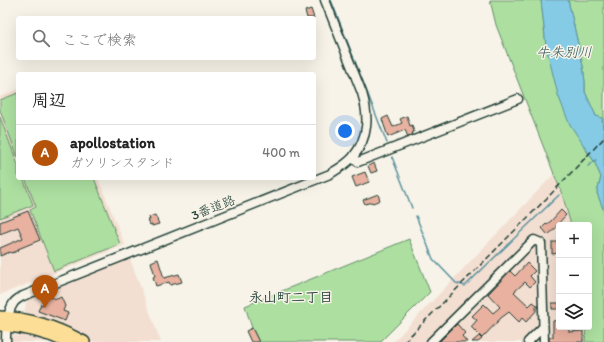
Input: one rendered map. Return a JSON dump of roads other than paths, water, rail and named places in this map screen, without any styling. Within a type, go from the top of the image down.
[{"type":"main road","points":[[4,322],[28,320],[52,327],[84,342]]},
{"type":"main road","points":[[4,322],[59,338],[67,342]]},
{"type":"street","name":"3番道路","points":[[316,180],[330,174],[353,158],[361,145],[367,120],[366,107],[362,93],[325,0]]},
{"type":"street","points":[[353,158],[358,162],[518,99]]},
{"type":"street","name":"3番道路","points":[[4,322],[13,304],[23,296],[315,180]]},
{"type":"street","points":[[431,342],[534,240],[541,243],[544,342]]},
{"type":"street","points":[[4,322],[6,342]]},
{"type":"street","points":[[528,342],[543,327]]},
{"type":"water","name":"牛朱別川","points":[[541,0],[568,0],[583,66],[585,92],[596,116],[602,118],[604,130],[604,211],[597,193],[601,177],[594,161],[569,123],[558,95],[546,46]]},
{"type":"waterway","points":[[331,0],[387,143]]},
{"type":"waterway","points":[[392,157],[412,208]]},
{"type":"waterway","points":[[588,166],[596,160]]},
{"type":"waterway","points":[[416,216],[433,259],[456,283],[465,286],[559,195]]},
{"type":"railway","points":[[404,342],[551,194],[604,138]]},
{"type":"place","name":"apollostation","points":[[45,308]]},
{"type":"district","name":"永山町二丁目","points":[[291,297]]}]
